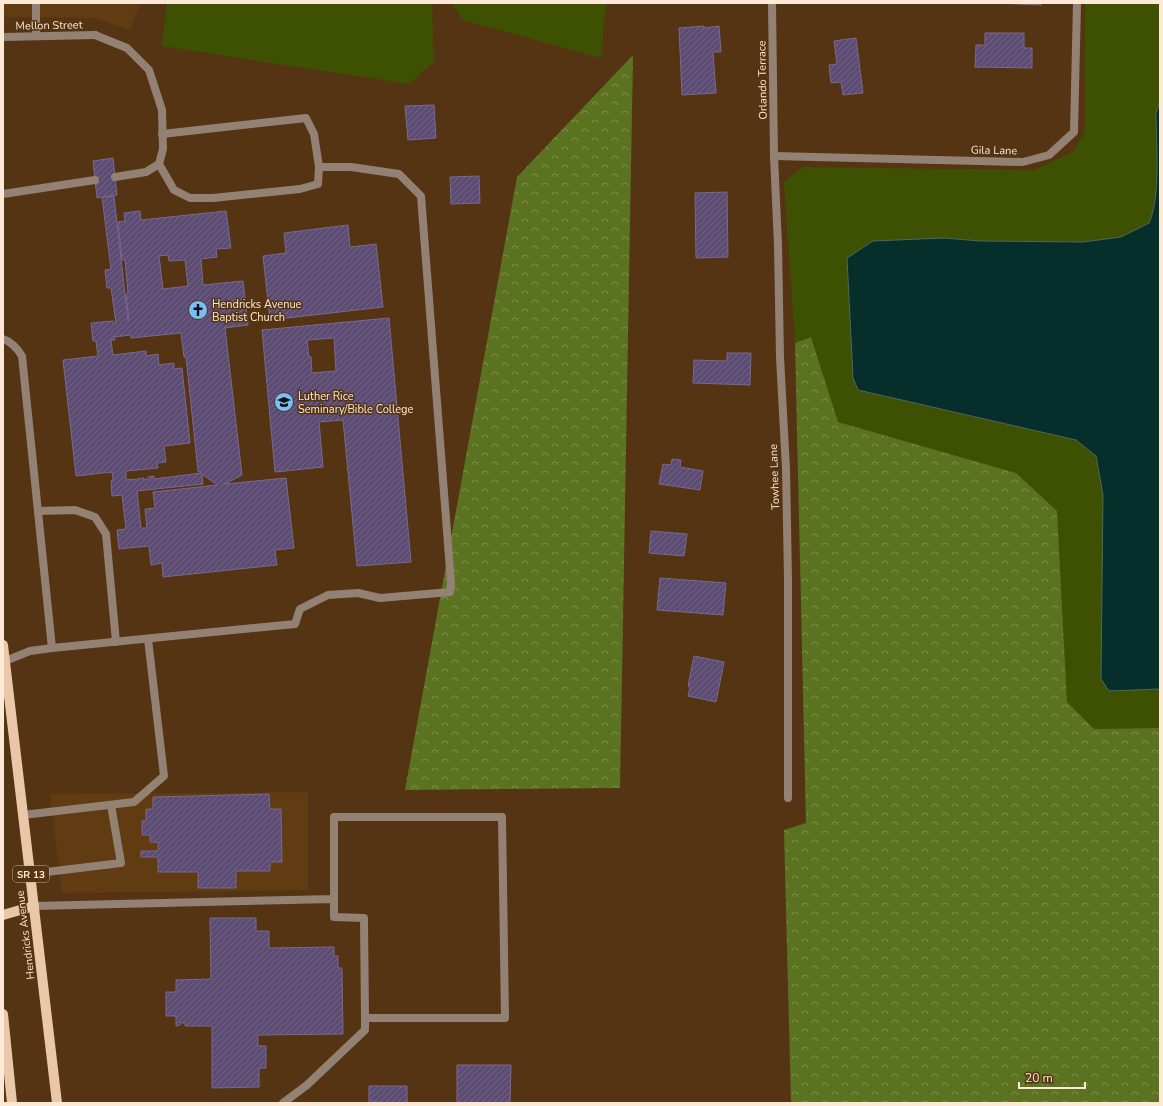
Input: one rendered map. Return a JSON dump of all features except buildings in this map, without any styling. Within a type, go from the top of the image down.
[{"type":"main road","name":"Hendricks Avenue","points":[[3,645],[57,1103]]},
{"type":"main road","points":[[3,915],[34,906]]},
{"type":"main road","points":[[3,1014],[12,1103]]},
{"type":"street","points":[[36,3],[36,36]]},
{"type":"street","name":"Orlando Terrace","points":[[772,3],[774,156]]},
{"type":"street","name":"Gila Lane","points":[[774,156],[1023,162],[1049,155],[1074,132],[1077,3]]},
{"type":"street","name":"Mellon Street","points":[[3,37],[95,35],[127,48],[149,70],[162,110],[162,134]]},
{"type":"street","points":[[115,177],[146,172],[159,164],[163,149],[162,134],[306,118],[314,134],[319,167],[318,184],[300,189],[213,198],[190,198],[174,190],[159,164]]},
{"type":"street","name":"Towhee Lane","points":[[774,156],[780,356],[786,469],[788,571],[788,798]]},
{"type":"street","points":[[4,661],[30,651],[52,648],[294,624],[300,609],[328,595],[358,593],[380,598],[450,592],[452,584],[421,196],[399,174],[351,167],[319,167]]},
{"type":"street","points":[[3,194],[95,180]]},
{"type":"street","points":[[3,339],[8,341],[16,348],[22,356],[52,648]]},
{"type":"street","points":[[38,511],[75,510],[95,517],[106,534],[116,642]]},
{"type":"street","points":[[23,815],[134,802],[164,776],[148,639]]},
{"type":"street","points":[[30,874],[121,863],[111,805]]},
{"type":"street","points":[[283,1103],[308,1085],[365,1030],[364,918],[334,917],[334,817],[502,817],[505,1018],[365,1018]]},
{"type":"street","points":[[34,906],[334,899]]},
{"type":"shaded area","points":[[3,3],[140,3],[130,30],[96,18],[3,17]]},
{"type":"shaded area","points":[[308,792],[308,890],[62,893],[50,794]]},
{"type":"green space","points":[[167,3],[432,3],[434,62],[409,84],[162,46]]},
{"type":"green space","points":[[452,3],[606,3],[601,58],[462,20]]},
{"type":"green space","points":[[1085,3],[1160,3],[1160,102],[1156,113],[1156,184],[1153,212],[1149,223],[1121,237],[1083,242],[980,241],[944,238],[847,258],[853,378],[858,390],[1076,440],[1096,456],[1103,495],[1109,691],[1160,689],[1160,728],[1094,729],[1067,702],[1057,511],[1016,473],[838,422],[811,337],[795,343],[784,182],[803,167],[1034,170],[1073,152],[1085,132]]},
{"type":"green space","points":[[633,55],[620,788],[405,790],[517,177]]},
{"type":"green space","points":[[811,337],[838,422],[1016,473],[1057,511],[1067,702],[1094,729],[1160,728],[1160,1103],[791,1103],[784,830],[806,823],[795,343]]},
{"type":"water","points":[[1160,102],[1160,689],[1109,691],[1101,679],[1103,495],[1096,456],[1076,440],[858,390],[853,378],[847,258],[873,241],[944,238],[980,241],[1083,242],[1121,237],[1149,223],[1153,212],[1157,170],[1156,113]]},
{"type":"place","name":"Hendricks Avenue Baptist Church","points":[[198,310]]},
{"type":"place","name":"Luther Rice Seminary/Bible College","points":[[284,402]]}]
